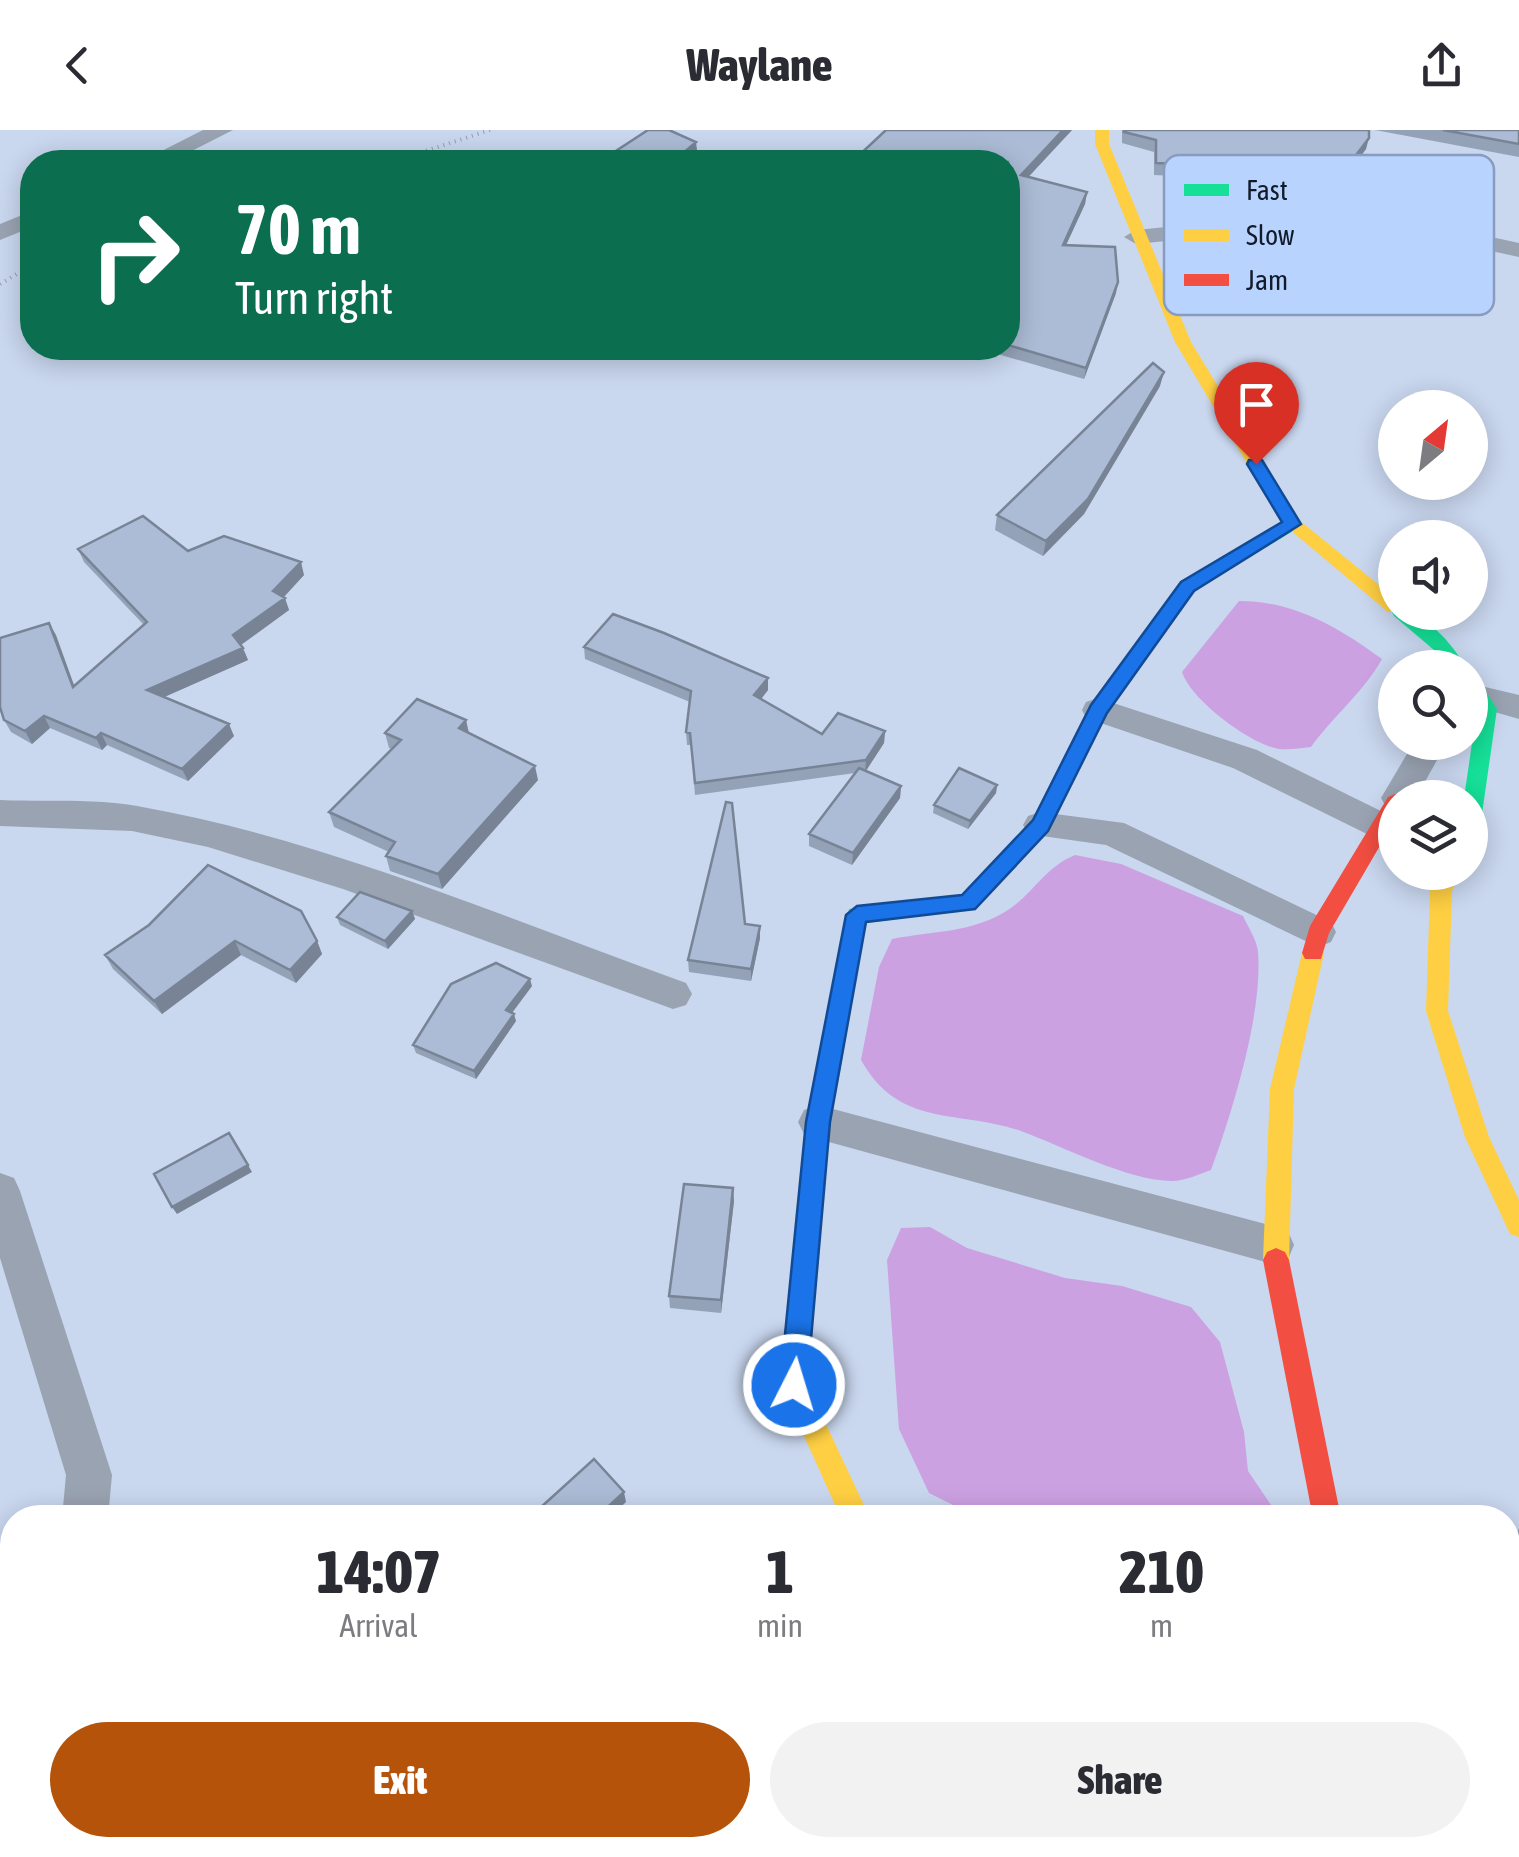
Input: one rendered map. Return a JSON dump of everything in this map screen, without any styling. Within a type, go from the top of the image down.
[{"type":"street","points":[[178,150],[222,130]]},
{"type":"street","points":[[1102,130],[1102,144],[1136,238],[1164,300]]},
{"type":"street","points":[[1136,238],[1164,235]]},
{"type":"street","points":[[1494,245],[1519,250]]},
{"type":"street","points":[[1171,315],[1292,524],[1378,594]]},
{"type":"street","points":[[850,1505],[794,1385],[818,1122],[857,915],[968,903],[1040,825],[1098,710],[1188,586],[1292,524]]},
{"type":"street","points":[[1422,630],[1444,650]]},
{"type":"street","points":[[1098,710],[1378,804]]},
{"type":"street","points":[[0,812],[132,818],[208,834],[353,878],[673,994]]},
{"type":"street","points":[[1040,825],[1112,832],[1318,932]]},
{"type":"street","points":[[1324,1505],[1273,1245],[1282,1089],[1318,932],[1378,831]]},
{"type":"street","points":[[1441,890],[1438,1011],[1477,1137],[1519,1226]]},
{"type":"street","points":[[818,1122],[1273,1245]]},
{"type":"street","points":[[0,1191],[89,1475],[86,1505]]},
{"type":"path","points":[[429,150],[490,130]]},
{"type":"shaded area","points":[[1239,601],[1278,606],[1315,618],[1378,656],[1378,665],[1366,683],[1311,747],[1291,749],[1279,749],[1253,739],[1223,719],[1197,695],[1182,672]]},
{"type":"shaded area","points":[[1075,855],[1121,864],[1243,916],[1254,938],[1258,977],[1251,1033],[1211,1170],[1174,1181],[1137,1176],[1021,1131],[912,1107],[876,1082],[861,1060],[879,967],[892,939],[966,927],[995,918],[1017,904],[1055,866]]},
{"type":"shaded area","points":[[930,1227],[967,1248],[1065,1278],[1122,1286],[1191,1307],[1220,1342],[1244,1432],[1248,1471],[1271,1505],[953,1505],[929,1493],[899,1429],[887,1260],[901,1228]]},
{"type":"building","points":[[648,130],[669,130],[696,142],[687,150],[617,150]]},
{"type":"building","points":[[886,130],[1063,130],[1021,175],[1087,192],[1063,245],[1115,247],[1118,282],[1086,368],[1020,349],[1020,150],[865,150]]},
{"type":"building","points":[[1369,130],[1369,138],[1356,155],[1164,155],[1164,163],[1156,163],[1156,140],[1124,132]]},
{"type":"building","points":[[1443,130],[1519,130],[1519,144]]},
{"type":"building","points":[[1153,363],[1164,372],[1088,499],[1046,541],[997,515]]},
{"type":"building","points":[[143,516],[188,551],[224,536],[301,562],[273,591],[285,598],[233,635],[243,648],[147,690],[229,724],[182,769],[101,733],[96,738],[44,716],[25,731],[4,720],[0,707],[0,638],[49,623],[73,687],[147,622],[78,549]]},
{"type":"building","points":[[613,614],[768,678],[754,695],[822,734],[838,713],[885,731],[866,760],[695,783],[690,733],[686,732],[691,691],[584,647]]},
{"type":"building","points":[[417,699],[466,720],[459,728],[535,766],[438,874],[386,856],[395,842],[329,812],[401,740],[385,733]]},
{"type":"building","points":[[859,768],[901,786],[853,853],[809,834]]},
{"type":"building","points":[[959,768],[997,785],[970,821],[934,805]]},
{"type":"building","points":[[726,802],[732,803],[745,924],[760,926],[751,969],[688,960]]},
{"type":"building","points":[[208,865],[301,911],[317,941],[290,970],[235,941],[154,1001],[105,955],[149,925]]},
{"type":"building","points":[[360,892],[412,911],[385,941],[337,917]]},
{"type":"building","points":[[496,963],[530,979],[506,1010],[514,1014],[474,1071],[413,1045],[451,984]]},
{"type":"building","points":[[229,1133],[248,1165],[172,1207],[154,1174]]},
{"type":"building","points":[[684,1184],[733,1188],[721,1300],[669,1296]]},
{"type":"building","points":[[594,1459],[624,1492],[610,1505],[543,1505]]},
{"type":"traffic: fast","points":[[827,1077],[857,915],[968,903],[1040,825],[1098,710],[1188,586],[1292,524]]},
{"type":"traffic: fast","points":[[1423,630],[1445,650]]},
{"type":"traffic: fast","points":[[1477,780],[1480,760]]},
{"type":"traffic: slow","points":[[1102,130],[1102,144],[1164,296]]},
{"type":"traffic: slow","points":[[1172,315],[1183,342],[1292,524],[1378,594]]},
{"type":"traffic: slow","points":[[1441,890],[1437,1011],[1477,1137],[1519,1226]]},
{"type":"traffic: slow","points":[[1276,1260],[1282,1089],[1313,953]]},
{"type":"traffic: slow","points":[[827,1077],[818,1122],[794,1385],[850,1505]]},
{"type":"traffic: jam","points":[[1313,953],[1318,932],[1378,831]]},
{"type":"traffic: jam","points":[[1276,1260],[1324,1505]]},
{"type":"route","points":[[794,1385],[818,1122],[857,915],[968,903],[1040,825],[1098,710],[1188,586],[1292,524],[1256,464]]}]
